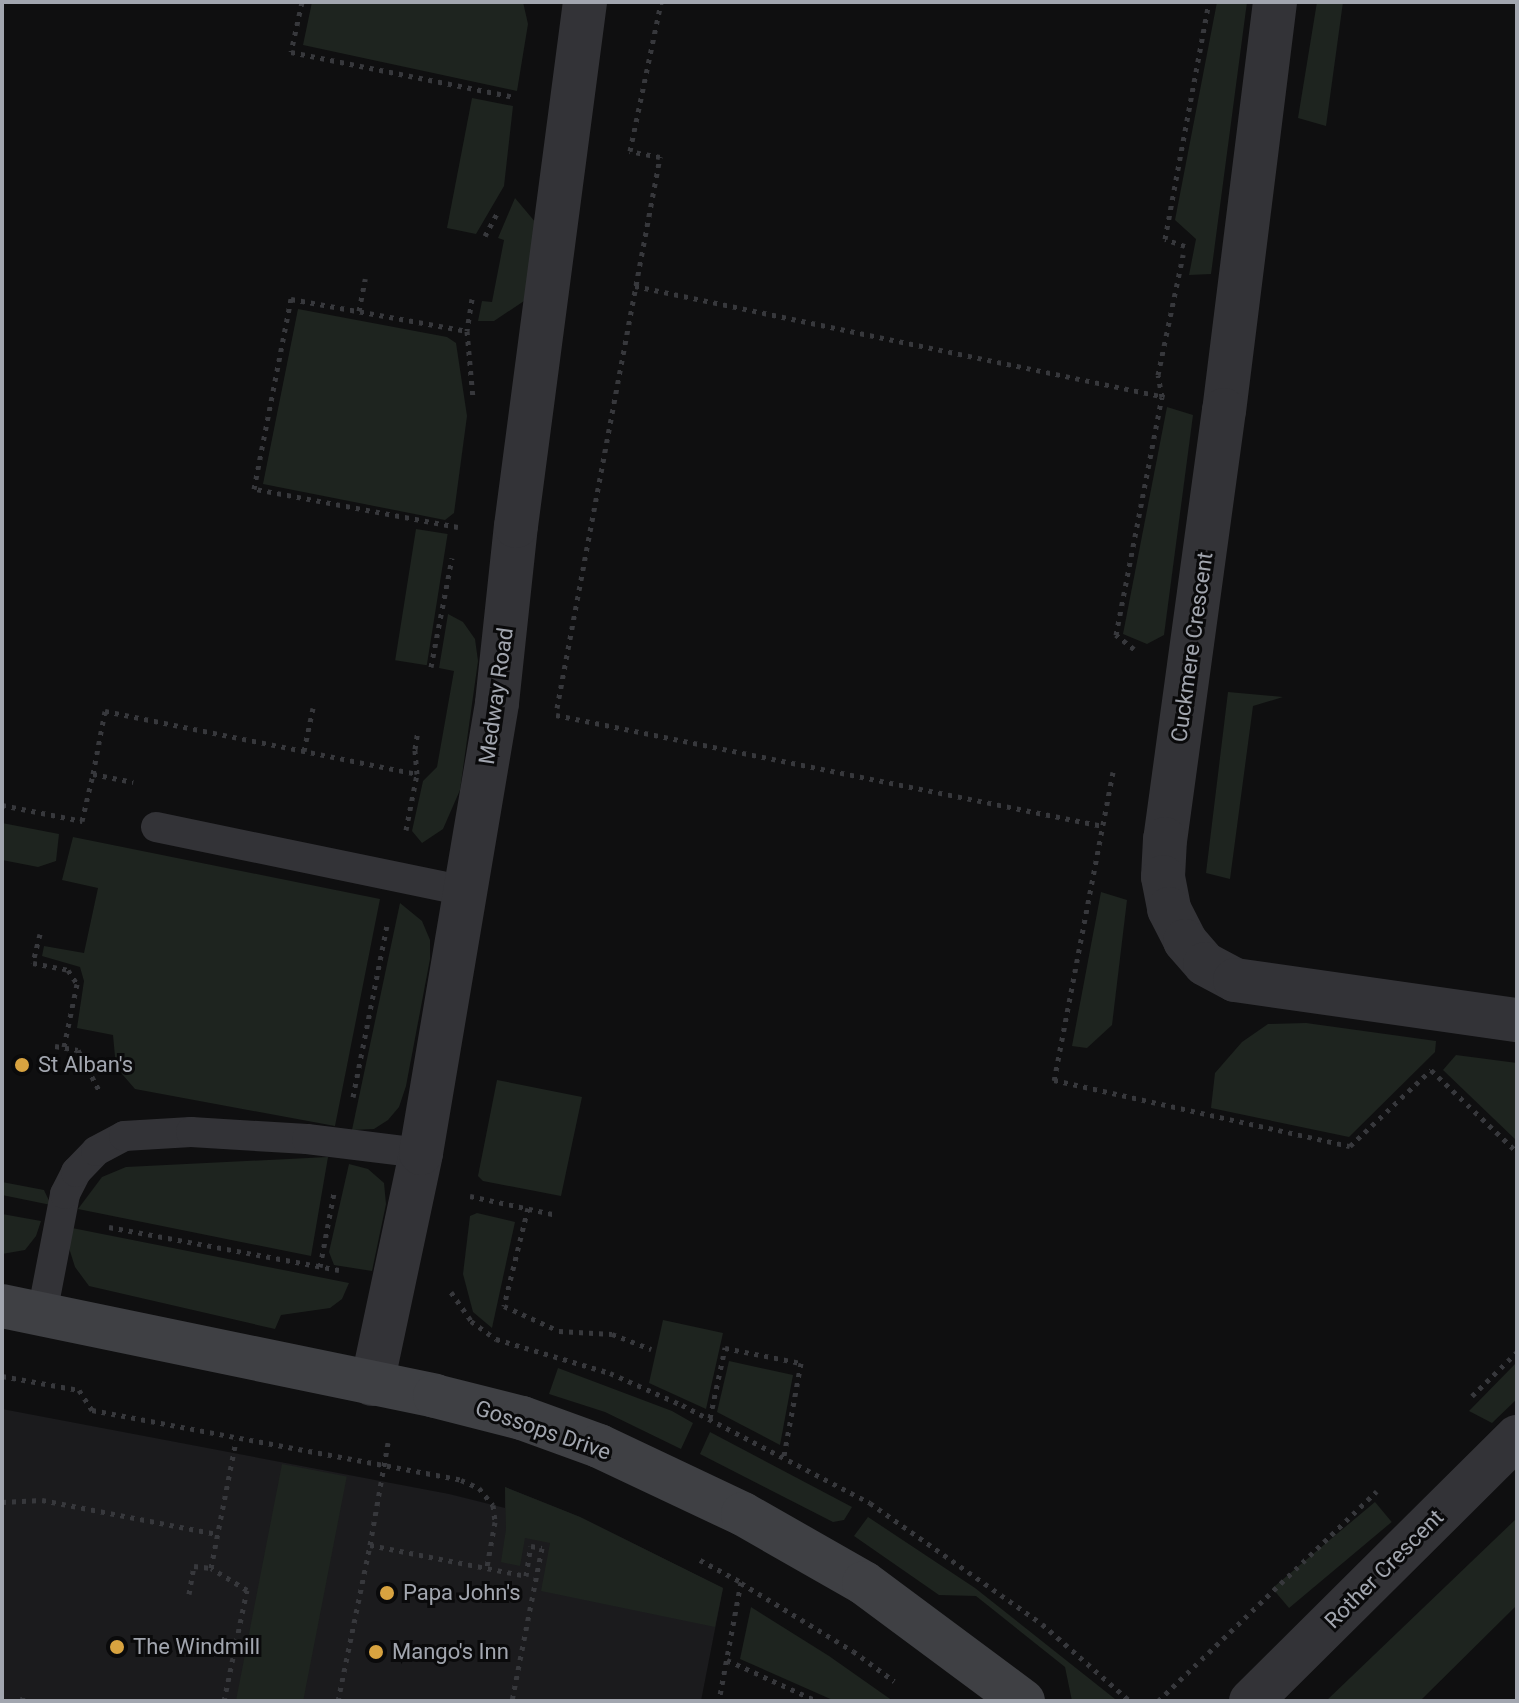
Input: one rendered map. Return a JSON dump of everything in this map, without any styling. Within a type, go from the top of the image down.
[{"type":"street","name":"Medway Road","points":[[372,1384],[421,1153],[497,703],[516,526],[585,2]]},
{"type":"street","name":"Cuckmere Crescent","points":[[1275,2],[1224,410],[1165,839],[1163,877],[1169,909],[1185,941],[1205,964],[1235,980],[1517,1020]]},
{"type":"street","name":"Gossops Drive","points":[[22,1310],[435,1396],[548,1427],[599,1446],[743,1514],[864,1583],[1023,1701]]},
{"type":"street","name":"Rother Crescent","points":[[1251,1701],[1517,1437]]},
{"type":"lane","points":[[156,827],[466,891]]},
{"type":"lane","points":[[22,1310],[76,1172],[96,1151],[124,1136],[191,1132],[344,1143],[421,1153]]},
{"type":"path","points":[[302,2],[291,52],[522,99]]},
{"type":"path","points":[[553,730],[660,157],[630,151],[661,2]]},
{"type":"path","points":[[359,311],[365,279]]},
{"type":"path","points":[[635,286],[1224,410]]},
{"type":"path","points":[[458,527],[254,489],[291,299],[467,331]]},
{"type":"path","points":[[472,299],[467,331],[473,404]]},
{"type":"path","points":[[431,667],[460,512]]},
{"type":"path","points":[[304,751],[313,708]]},
{"type":"path","points":[[2,805],[82,821],[105,711],[417,774]]},
{"type":"path","points":[[556,715],[1165,839]]},
{"type":"path","points":[[320,1267],[417,774],[418,730]]},
{"type":"path","points":[[93,774],[162,788],[156,827]]},
{"type":"path","points":[[40,934],[33,963],[68,970],[77,984],[64,1047]]},
{"type":"path","points":[[55,1046],[78,1050],[124,1136]]},
{"type":"path","points":[[466,1210],[471,1181]]},
{"type":"path","points":[[469,1196],[557,1215]]},
{"type":"path","points":[[528,1208],[504,1306],[559,1331],[612,1334],[651,1349]]},
{"type":"path","points":[[452,1292],[454,1278]]},
{"type":"path","points":[[710,1418],[725,1348],[801,1363],[784,1456]]},
{"type":"path","points":[[1463,1406],[1517,1352]]},
{"type":"path","points":[[2,1376],[79,1390],[92,1410],[236,1440],[461,1480],[479,1488],[493,1505],[495,1522],[487,1567]]},
{"type":"path","points":[[211,1568],[236,1440]]},
{"type":"path","points":[[1158,1701],[1386,1482]]},
{"type":"path","points":[[338,1701],[380,1483]]},
{"type":"path","points":[[2,1502],[42,1500],[217,1534]]},
{"type":"path","points":[[370,1545],[526,1576],[531,1546],[542,1548],[512,1701]]},
{"type":"path","points":[[189,1594],[194,1566],[211,1568],[247,1590],[224,1701]]},
{"type":"path","points":[[741,1582],[755,1595],[853,1651],[899,1684]]},
{"type":"path","points":[[719,1701],[738,1600]]},
{"type":"path","points":[[727,1660],[817,1701]]},
{"type":"shaded area","points":[[312,2],[523,2],[528,24],[517,91],[303,45]]},
{"type":"shaded area","points":[[1217,2],[1247,2],[1211,274],[1189,275],[1196,239],[1175,220]]},
{"type":"shaded area","points":[[1317,2],[1343,2],[1326,126],[1298,118]]},
{"type":"shaded area","points":[[472,98],[513,106],[504,186],[476,234],[447,228]]},
{"type":"shaded area","points":[[515,198],[536,223],[524,301],[494,321],[478,321],[482,301],[492,302],[504,240],[498,238]]},
{"type":"shaded area","points":[[298,309],[447,337],[456,343],[467,416],[454,513],[445,520],[263,484]]},
{"type":"shaded area","points":[[1167,407],[1193,415],[1164,635],[1147,644],[1123,634]]},
{"type":"shaded area","points":[[416,529],[448,534],[427,665],[395,660]]},
{"type":"shaded area","points":[[448,614],[463,622],[475,639],[478,661],[460,790],[443,829],[422,843],[412,831],[423,781],[437,767],[454,671],[439,668]]},
{"type":"shaded area","points":[[1228,692],[1283,697],[1253,706],[1230,879],[1206,873]]},
{"type":"shaded area","points":[[2,823],[59,834],[56,861],[38,867],[2,860]]},
{"type":"shaded area","points":[[73,837],[380,899],[335,1126],[135,1089],[116,1067],[113,1035],[77,1028],[84,981],[80,967],[42,956],[44,946],[84,953],[98,888],[62,880]]},
{"type":"shaded area","points":[[1101,892],[1127,900],[1112,1025],[1087,1048],[1072,1046]]},
{"type":"shaded area","points":[[400,903],[422,921],[430,940],[430,959],[406,1086],[399,1107],[388,1120],[374,1129],[352,1130]]},
{"type":"shaded area","points":[[1306,1023],[1436,1041],[1435,1052],[1349,1137],[1211,1108],[1215,1073],[1242,1042],[1268,1024]]},
{"type":"shaded area","points":[[1456,1055],[1517,1063],[1517,1141],[1443,1070]]},
{"type":"shaded area","points":[[497,1080],[582,1097],[561,1196],[483,1181],[478,1176]]},
{"type":"shaded area","points":[[328,1157],[311,1256],[78,1209],[102,1177],[126,1167]]},
{"type":"shaded area","points":[[349,1164],[368,1169],[384,1183],[386,1204],[372,1271],[334,1265],[329,1252]]},
{"type":"shaded area","points":[[2,1182],[44,1190],[51,1205],[2,1195]]},
{"type":"shaded area","points":[[477,1213],[515,1222],[492,1328],[473,1312],[463,1274],[470,1216]]},
{"type":"shaded area","points":[[2,1214],[41,1221],[36,1236],[25,1250],[2,1254]]},
{"type":"shaded area","points":[[72,1228],[349,1283],[342,1299],[330,1308],[281,1315],[275,1329],[89,1286],[75,1267],[69,1248]]},
{"type":"shaded area","points":[[663,1320],[723,1333],[706,1409],[649,1383]]},
{"type":"shaded area","points":[[729,1361],[793,1375],[780,1445],[717,1412]]},
{"type":"shaded area","points":[[1517,1362],[1517,1399],[1492,1423],[1469,1411]]},
{"type":"shaded area","points":[[558,1368],[672,1411],[693,1423],[681,1449],[605,1412],[549,1394]]},
{"type":"shaded area","points":[[2,1409],[449,1494],[505,1508],[505,1487],[580,1517],[723,1588],[701,1701],[2,1701]]},
{"type":"shaded area","points":[[710,1432],[852,1507],[844,1520],[833,1522],[700,1454]]},
{"type":"shaded area","points":[[282,1464],[347,1477],[303,1701],[236,1701]]},
{"type":"shaded area","points":[[505,1487],[580,1517],[723,1588],[715,1627],[541,1591],[550,1543],[525,1538],[520,1566],[501,1562],[506,1529]]},
{"type":"shaded area","points":[[1375,1502],[1392,1522],[1289,1608],[1272,1588]]},
{"type":"shaded area","points":[[868,1517],[975,1588],[1115,1699],[1072,1701],[1065,1667],[976,1596],[939,1595],[854,1536]]},
{"type":"shaded area","points":[[1517,1518],[1517,1605],[1420,1701],[1326,1701]]},
{"type":"shaded area","points":[[751,1607],[893,1701],[835,1701],[740,1659]]},
{"type":"place","name":"St Alban's","points":[[22,1065]]},
{"type":"place","name":"Papa John's","points":[[387,1593]]},
{"type":"place","name":"The Windmill","points":[[117,1647]]},
{"type":"place","name":"Mango's Inn","points":[[376,1652]]}]
